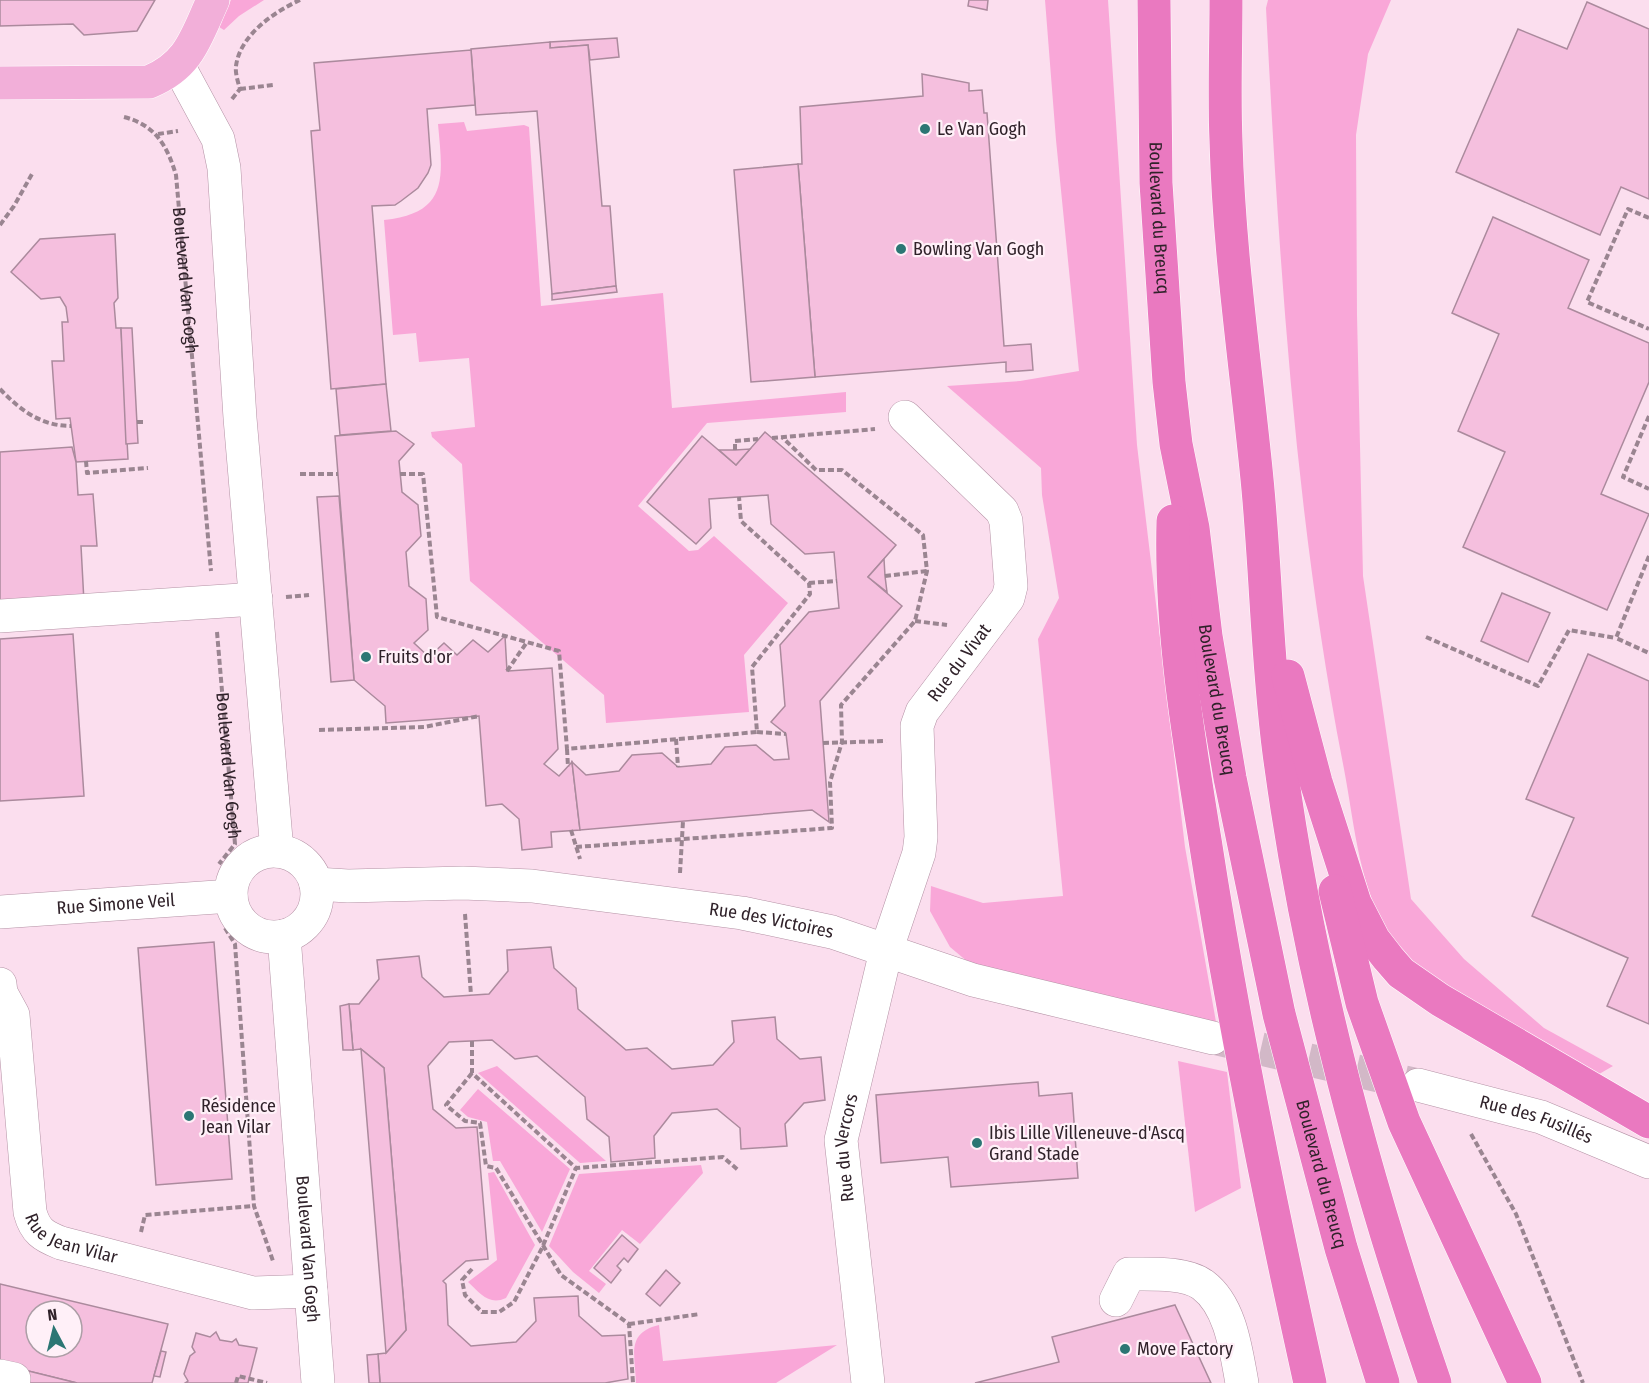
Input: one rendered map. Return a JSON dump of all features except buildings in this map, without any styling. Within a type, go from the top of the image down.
[{"type":"highway","points":[[1226,0],[1226,142],[1236,289],[1267,596],[1279,748],[1310,927],[1350,1102],[1393,1253],[1435,1383]]},
{"type":"highway","name":"Boulevard du Breucq","points":[[1154,2],[1154,127],[1161,290],[1176,444],[1193,528],[1206,636],[1230,778],[1257,916],[1326,1196],[1356,1304],[1383,1383]]},
{"type":"highway","points":[[1176,444],[1172,545],[1176,625],[1200,807],[1215,908],[1267,1180],[1310,1383]]},
{"type":"highway","points":[[1267,596],[1316,782],[1362,920],[1374,940],[1401,973],[1440,1000],[1649,1122]]},
{"type":"highway","points":[[1316,782],[1345,936],[1375,1044],[1417,1153],[1526,1383]]},
{"type":"main road","points":[[0,83],[149,82],[166,75],[178,65],[196,40],[213,0]]},
{"type":"street","points":[[178,65],[218,139],[222,152],[277,851]]},
{"type":"street","name":"Rue du Vivat","points":[[886,951],[919,853],[921,837],[916,739],[922,712],[1002,610],[1011,586],[1006,521],[1002,511],[910,421]]},
{"type":"street","points":[[0,616],[256,599]]},
{"type":"street","points":[[277,851],[291,854],[303,861],[316,884],[316,904],[311,916],[302,927],[284,936],[264,936],[246,926],[222,897],[247,861],[259,854],[277,851]]},
{"type":"street","name":"Rue des Victoires","points":[[316,884],[348,886],[463,883],[532,886],[673,902],[788,921],[832,932],[973,980],[1213,1038]]},
{"type":"street","name":"Rue Simone Veil","points":[[0,912],[222,897]]},
{"type":"street","name":"Boulevard Van Gogh","points":[[284,936],[318,1383]]},
{"type":"street","name":"Rue du Vercors","points":[[868,1383],[841,1140],[850,1090],[863,1047],[886,951]]},
{"type":"street","name":"Rue Jean Vilar","points":[[0,984],[1,993],[13,1015],[27,1193],[33,1224],[41,1235],[61,1244],[253,1293],[311,1291]]},
{"type":"street","name":"Rue des Fusillés","points":[[1418,1085],[1541,1117],[1649,1162]]},
{"type":"street","points":[[1116,1300],[1129,1274],[1171,1275],[1202,1284],[1222,1307],[1236,1350],[1242,1383]]},
{"type":"street","points":[[0,1376],[14,1379],[13,1383]]},
{"type":"path","points":[[273,85],[240,89],[235,68],[247,42],[269,18],[300,0]]},
{"type":"path","name":"Boulevard Van Gogh","points":[[122,116],[149,126],[158,134],[176,175],[235,844],[217,867],[212,881],[222,897],[224,927],[235,944],[254,1206],[277,1270],[279,1293]]},
{"type":"path","points":[[0,225],[32,174]]},
{"type":"path","points":[[1649,218],[1628,209],[1587,302],[1649,329]]},
{"type":"path","points":[[0,388],[33,417],[53,426],[71,426]]},
{"type":"path","points":[[1649,416],[1623,477],[1649,489]]},
{"type":"path","points":[[772,438],[910,421]]},
{"type":"path","points":[[137,422],[146,422]]},
{"type":"path","points":[[576,847],[832,828],[830,782],[842,742],[841,705],[915,621],[927,571],[923,535],[842,470],[816,470],[782,437]]},
{"type":"path","points":[[735,450],[735,441],[758,439]]},
{"type":"path","points":[[86,461],[87,473],[148,468]]},
{"type":"path","points":[[300,474],[338,474]]},
{"type":"path","points":[[400,474],[423,474],[437,617],[559,651],[568,766]]},
{"type":"path","points":[[739,497],[741,521],[809,584],[810,594],[752,667],[757,732]]},
{"type":"path","points":[[1616,638],[1649,556]]},
{"type":"path","points":[[885,576],[927,571]]},
{"type":"path","points":[[809,584],[837,580]]},
{"type":"path","points":[[1426,637],[1538,686],[1569,630],[1616,638],[1649,653]]},
{"type":"path","points":[[507,671],[527,642]]},
{"type":"path","points":[[320,730],[424,727],[479,716]]},
{"type":"path","points":[[567,749],[757,732],[786,734]]},
{"type":"path","points":[[676,739],[678,767]]},
{"type":"path","points":[[823,743],[916,739]]},
{"type":"path","points":[[673,902],[680,883],[683,821]]},
{"type":"path","points":[[463,883],[471,995]]},
{"type":"path","points":[[472,1041],[472,1073],[446,1105],[465,1121],[480,1123],[486,1166],[496,1168],[542,1248],[561,1275],[629,1324],[700,1314]]},
{"type":"path","points":[[472,1073],[576,1168],[723,1157],[738,1170]]},
{"type":"path","points":[[1471,1133],[1516,1214],[1583,1383]]},
{"type":"path","points":[[472,1269],[462,1280],[465,1295],[482,1312],[499,1312],[514,1302],[542,1248],[576,1168]]},
{"type":"path","points":[[132,1262],[145,1215],[254,1206]]},
{"type":"path","points":[[629,1324],[633,1383]]},
{"type":"path","points":[[236,1383],[238,1376],[267,1383]]},
{"type":"shaded area","points":[[231,0],[264,0],[239,16],[224,30],[219,27]]},
{"type":"shaded area","points":[[1045,0],[1108,0],[1137,445],[1185,847],[1216,1022],[974,967],[950,947],[930,911],[931,886],[983,903],[1063,896],[1038,639],[1059,598],[1042,495],[1041,468],[947,386],[1020,381],[1079,371],[1056,140]]},
{"type":"shaded area","points":[[1268,0],[1391,0],[1368,54],[1356,135],[1357,315],[1363,576],[1411,899],[1464,959],[1544,1028],[1613,1066],[1594,1077],[1471,1006],[1442,988],[1415,966],[1393,940],[1382,921],[1365,880],[1355,836],[1327,675],[1301,485],[1283,294],[1266,8]]},
{"type":"shaded area","points":[[464,122],[467,131],[524,125],[529,127],[541,306],[663,293],[672,408],[846,392],[846,412],[707,423],[638,506],[689,551],[698,550],[714,536],[788,603],[744,655],[749,712],[606,723],[604,695],[470,581],[462,464],[432,437],[431,432],[475,427],[469,358],[419,362],[416,333],[393,335],[384,220],[421,210],[431,201],[437,190],[440,176],[438,124]]},
{"type":"shaded area","points":[[1178,1061],[1227,1072],[1241,1188],[1195,1212]]},
{"type":"shaded area","points":[[497,1066],[606,1161],[580,1163],[478,1073]]},
{"type":"shaded area","points":[[478,1089],[570,1169],[542,1232],[500,1161],[493,1161],[487,1122],[468,1117],[460,1110]]},
{"type":"shaded area","points":[[701,1165],[703,1173],[640,1244],[622,1230],[589,1271],[606,1284],[599,1293],[573,1272],[549,1246],[579,1174]]},
{"type":"shaded area","points":[[494,1172],[535,1245],[506,1298],[500,1300],[485,1297],[468,1282],[497,1260],[488,1173]]},
{"type":"shaded area","points":[[659,1325],[663,1361],[837,1345],[776,1383],[636,1383],[634,1354],[637,1339],[641,1333]]},
{"type":"tunnel","points":[[1213,1038],[1414,1084]]},
{"type":"place","name":"Le Van Gogh","points":[[925,129]]},
{"type":"place","name":"Bowling Van Gogh","points":[[901,249]]},
{"type":"place","name":"Fruits d'or","points":[[366,657]]},
{"type":"place","name":"Résidence Jean Vilar","points":[[189,1116]]},
{"type":"place","name":"Ibis Lille Villeneuve-d'Ascq Grand Stade","points":[[977,1143]]},
{"type":"place","name":"Move Factory","points":[[1125,1349]]}]
